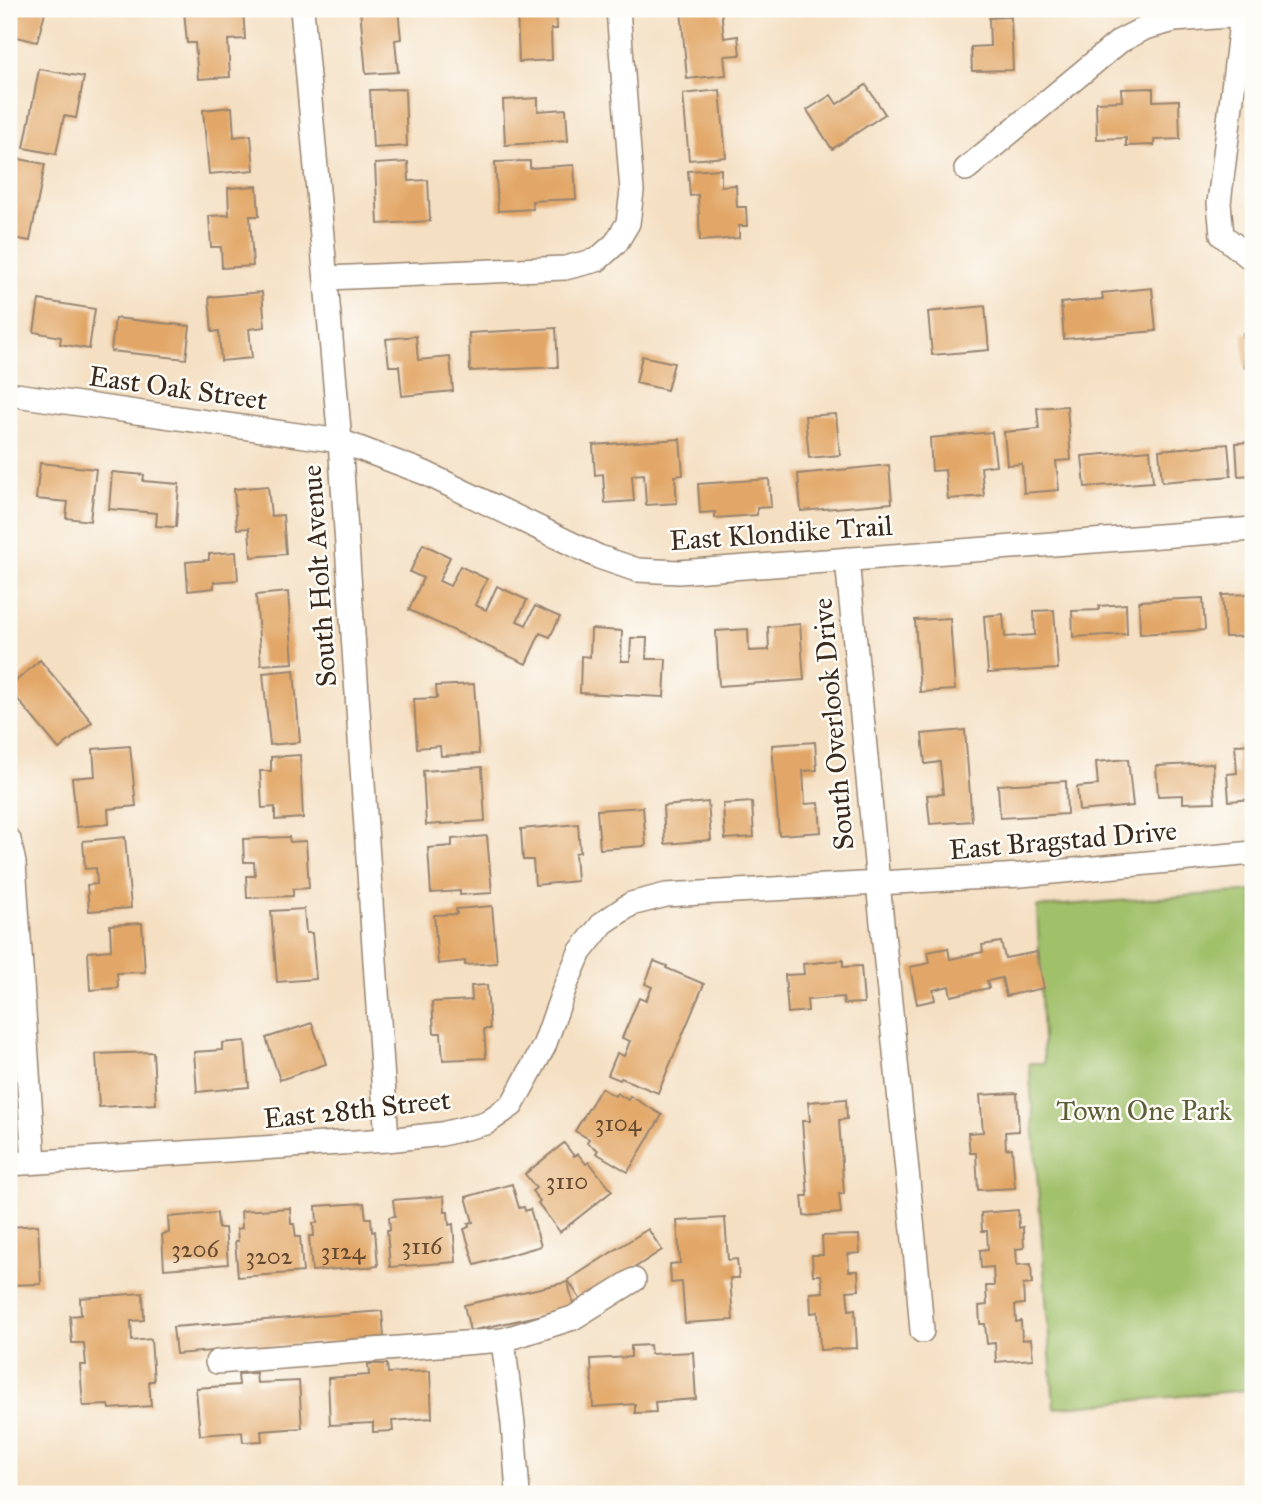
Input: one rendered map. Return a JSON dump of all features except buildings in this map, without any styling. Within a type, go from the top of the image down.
[{"type":"street","name":"South Holt Avenue","points":[[302,9],[340,440],[387,1140]]},
{"type":"street","points":[[326,278],[565,268],[597,260],[616,243],[628,223],[632,191],[618,9]]},
{"type":"street","points":[[966,169],[1120,41],[1145,28],[1175,20],[1246,12],[1219,203],[1222,235],[1253,260]]},
{"type":"street","name":"East Oak Street","points":[[9,394],[340,440]]},
{"type":"street","name":"East Klondike Trail","points":[[340,440],[425,473],[599,557],[637,570],[679,572],[1253,528]]},
{"type":"street","name":"South Overlook Drive","points":[[847,559],[922,1331]]},
{"type":"street","points":[[9,840],[14,863],[34,1162]]},
{"type":"street","name":"East Bragstad Drive","points":[[878,883],[1021,875],[1253,853]]},
{"type":"street","name":"East 28th Street","points":[[9,1164],[387,1140],[442,1134],[486,1124],[512,1105],[544,1046],[580,953],[603,923],[631,904],[666,895],[878,883]]},
{"type":"street","points":[[216,1362],[503,1340],[573,1318],[634,1280]]},
{"type":"street","points":[[503,1340],[518,1494]]},
{"type":"green space","name":"Town One Park","points":[[1253,891],[1253,1494],[1246,1390],[1054,1408],[1029,1063],[1044,1063],[1037,907]]}]
